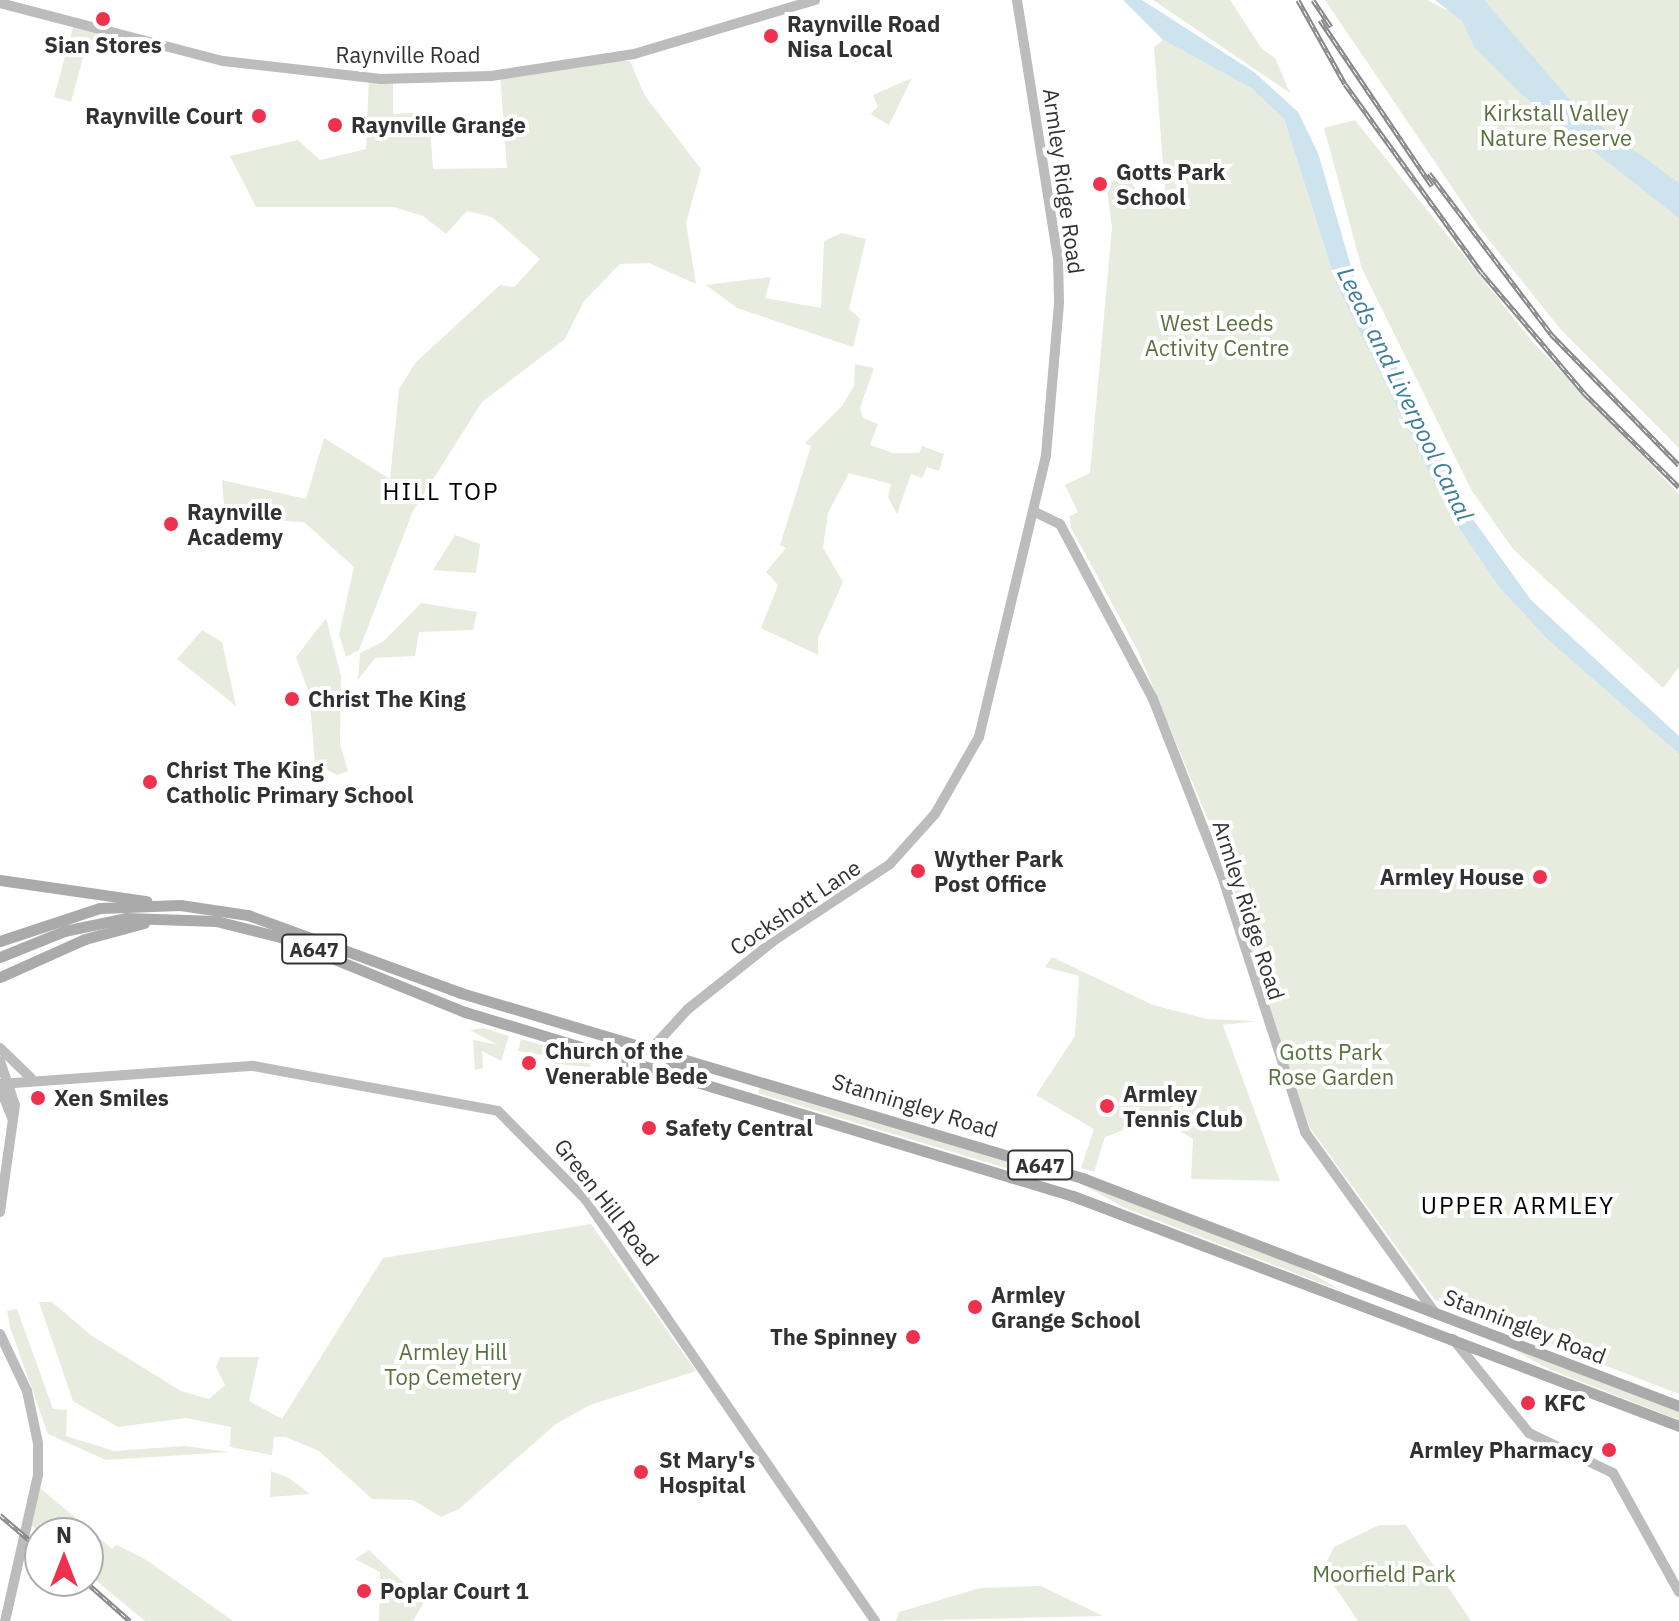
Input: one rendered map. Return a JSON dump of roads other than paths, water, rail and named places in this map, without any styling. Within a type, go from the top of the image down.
[{"type":"main road","name":"A647","points":[[0,880],[170,905]]},
{"type":"main road","name":"Stanningley Road","points":[[170,905],[248,915],[461,993],[654,1046],[1006,1154],[1307,1264],[1679,1406]]},
{"type":"main road","name":"A647","points":[[0,941],[100,908],[170,905]]},
{"type":"main road","name":"Stanningley Road","points":[[176,917],[280,937],[465,1012],[1063,1189],[1104,1208],[1679,1426]]},
{"type":"main road","name":"A647","points":[[0,957],[99,922],[176,917]]},
{"type":"main road","name":"A647","points":[[0,977],[85,939],[176,917]]},
{"type":"main road","points":[[633,1061],[654,1046],[693,1079]]},
{"type":"main road","points":[[730,1070],[740,1082],[738,1093]]},
{"type":"main road","points":[[1053,1172],[1053,1182],[1063,1189]]},
{"type":"main road","points":[[1307,1264],[1346,1285],[1345,1299]]},
{"type":"main road","points":[[1418,1307],[1429,1326],[1452,1339]]},
{"type":"main road","points":[[1457,1322],[1476,1348]]},
{"type":"street","name":"Raynville Road","points":[[0,3],[223,61],[381,79],[491,76],[634,54],[815,0]]},
{"type":"street","name":"Armley Ridge Road","points":[[1017,0],[1059,278],[1053,393],[1023,564]]},
{"type":"street","name":"Armley Ridge Road","points":[[1033,511],[1060,524],[1153,699],[1222,876],[1305,1132],[1409,1281],[1435,1313]]},
{"type":"street","name":"Cockshott Lane","points":[[654,1046],[688,1009],[776,939],[866,885],[935,814],[979,737],[1023,564]]},
{"type":"street","points":[[0,1048],[31,1078]]},
{"type":"street","points":[[0,1061],[12,1117],[0,1212]]},
{"type":"street","name":"Green Hill Road","points":[[4,1085],[31,1078],[253,1066],[498,1111],[528,1134],[586,1200],[873,1618]]},
{"type":"street","name":"Armley Ridge Road","points":[[1409,1281],[1418,1307]]},
{"type":"street","points":[[0,1334],[27,1391],[38,1443],[38,1475],[5,1621]]},
{"type":"street","points":[[1452,1339],[1529,1433],[1613,1473],[1679,1592]]},
{"type":"street","points":[[1474,1366],[1476,1348]]},
{"type":"water","name":"Leeds and Liverpool Canal","points":[[1123,0],[1142,0],[1254,72],[1298,112],[1318,153],[1357,287],[1472,518],[1531,600],[1679,736],[1679,754],[1548,640],[1498,586],[1449,513],[1337,286],[1284,119],[1251,88],[1163,40]]},
{"type":"water","points":[[1435,0],[1484,0],[1579,110],[1679,183],[1679,218],[1522,95],[1475,48],[1462,21]]},
{"type":"railway","points":[[1298,0],[1345,84],[1482,273],[1585,394],[1679,487]]},
{"type":"railway","points":[[1313,0],[1331,27]]},
{"type":"railway","points":[[1320,20],[1432,186]]},
{"type":"railway","points":[[1429,173],[1551,334],[1679,465]]},
{"type":"railway","points":[[0,1515],[24,1535]]},
{"type":"railway","points":[[103,1597],[130,1621]]},
{"type":"place","name":"Sian Stores","points":[[103,19]]},
{"type":"place","name":"Raynville Road Nisa Local","points":[[771,36]]},
{"type":"place","name":"Raynville Court","points":[[259,116]]},
{"type":"place","name":"Raynville Grange","points":[[335,125]]},
{"type":"place","name":"Gotts Park School","points":[[1100,184]]},
{"type":"place","name":"Raynville Academy","points":[[171,524]]},
{"type":"place","name":"Christ The King","points":[[292,699]]},
{"type":"place","name":"Christ The King Catholic Primary School","points":[[150,782]]},
{"type":"place","name":"Wyther Park Post Office","points":[[918,871]]},
{"type":"place","name":"Armley House","points":[[1540,877]]},
{"type":"place","name":"Church of the Venerable Bede","points":[[529,1063]]},
{"type":"place","name":"Xen Smiles","points":[[38,1098]]},
{"type":"place","name":"Armley Tennis Club","points":[[1107,1106]]},
{"type":"place","name":"Safety Central","points":[[649,1128]]},
{"type":"place","name":"Armley Grange School","points":[[975,1307]]},
{"type":"place","name":"The Spinney","points":[[913,1337]]},
{"type":"place","name":"KFC","points":[[1528,1403]]},
{"type":"place","name":"Armley Pharmacy","points":[[1609,1450]]},
{"type":"place","name":"St Mary's Hospital","points":[[641,1472]]},
{"type":"place","name":"Poplar Court 1","points":[[364,1591]]},
{"type":"district","name":"HILL TOP","points":[[441,492]]},
{"type":"district","name":"UPPER ARMLEY","points":[[1518,1206]]},
{"type":"park label","name":"Kirkstall Valley Nature Reserve","points":[[1556,124]]},
{"type":"park label","name":"West Leeds Activity Centre","points":[[1217,334]]},
{"type":"park label","name":"Gotts Park Rose Garden","points":[[1331,1064]]},
{"type":"park label","name":"Armley Hill Top Cemetery","points":[[453,1364]]},
{"type":"park label","name":"Moorfield Park","points":[[1384,1574]]}]
